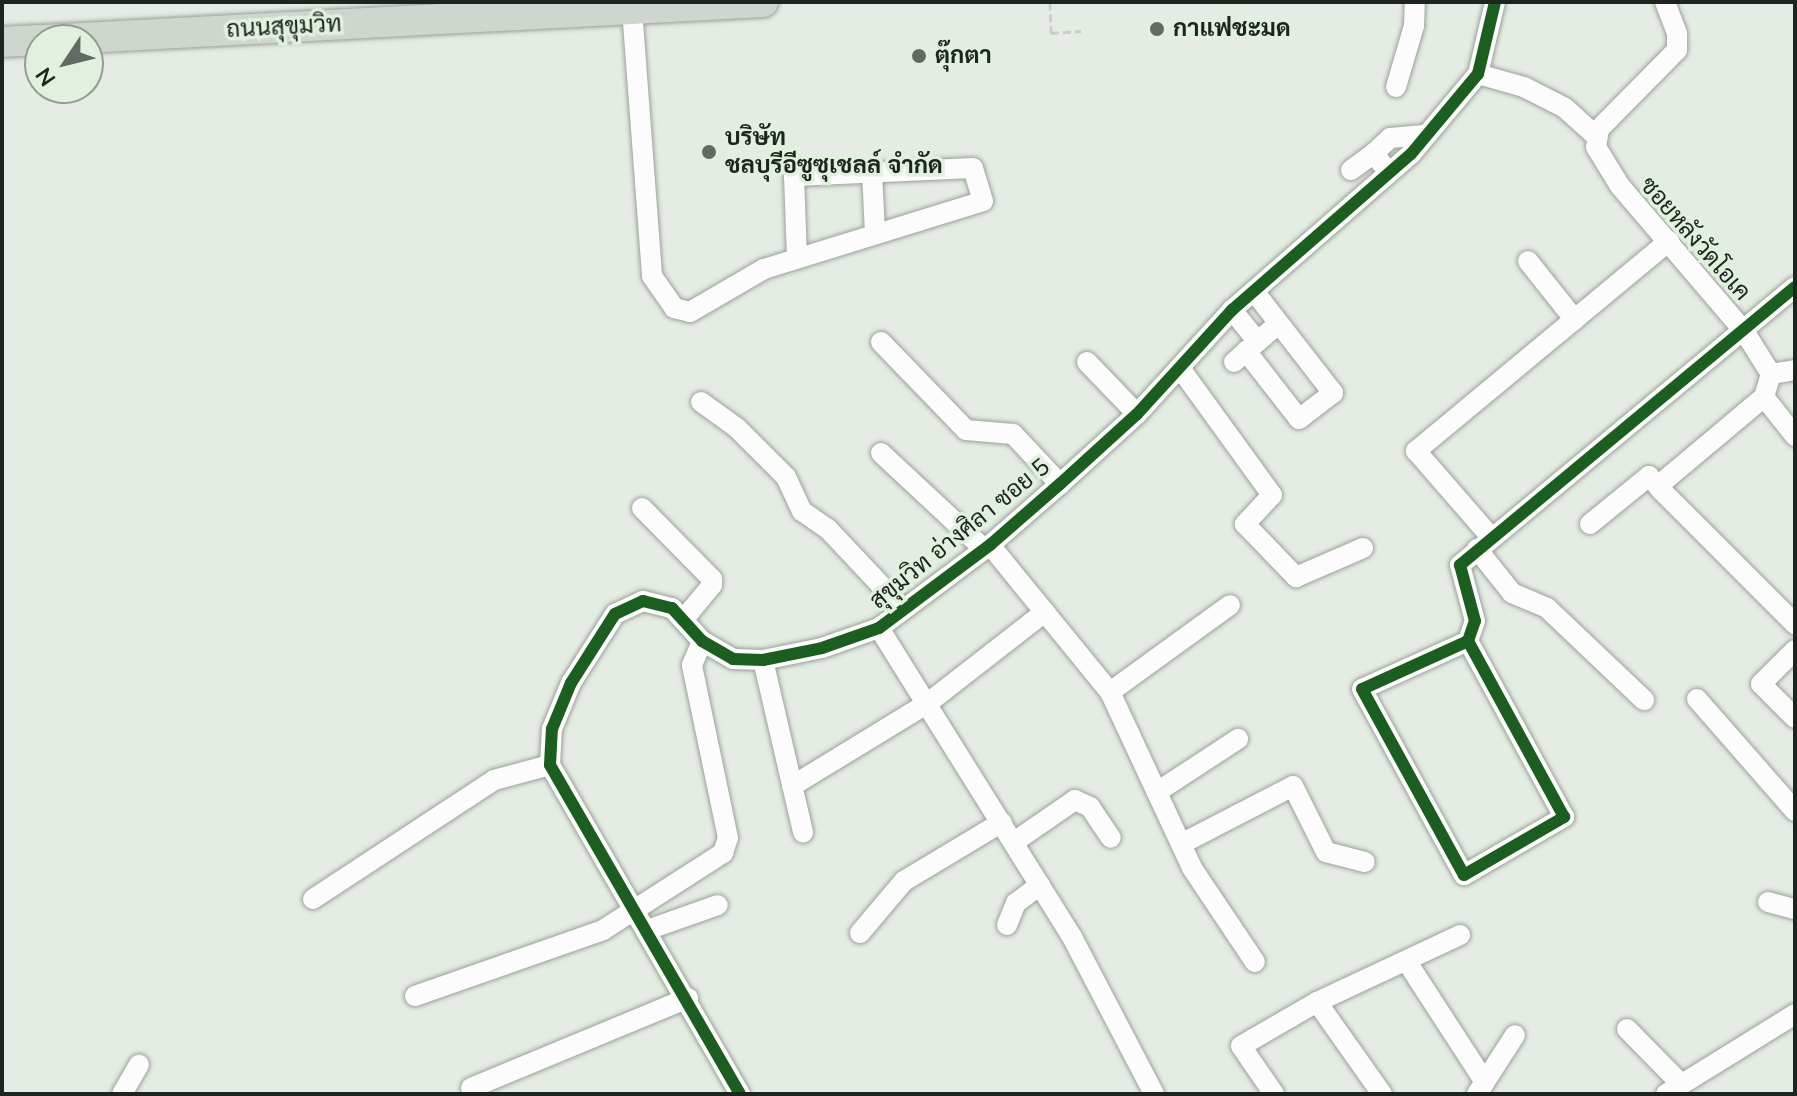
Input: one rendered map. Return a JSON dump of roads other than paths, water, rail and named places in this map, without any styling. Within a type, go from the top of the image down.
[{"type":"highway","name":"ถนนสุขุมวิท","points":[[104,37],[763,2]]},
{"type":"highway","name":"ถนนสุขุมวิท","points":[[2,42],[24,41]]},
{"type":"street","points":[[1396,87],[1414,26],[1415,2]]},
{"type":"street","name":"สุขุมวิท อ่างศิลา ซอย 5","points":[[550,765],[552,729],[571,683],[615,614],[643,601],[672,608],[702,641],[733,659],[763,660],[822,648],[879,628],[987,547],[1137,414],[1232,310],[1389,173],[1427,135],[1478,74],[1495,2]]},
{"type":"street","points":[[1478,74],[1524,87],[1565,108],[1597,137],[1677,50],[1677,34],[1665,2]]},
{"type":"street","points":[[632,9],[652,276],[659,292],[674,308],[690,312],[764,269],[983,201],[973,168],[794,176],[797,258]]},
{"type":"street","points":[[1351,170],[1390,138],[1427,135]]},
{"type":"street","name":"ซอยหลังวัดโอเค","points":[[1597,137],[1600,161],[1744,331],[1771,374]]},
{"type":"street","points":[[1374,153],[1389,173]]},
{"type":"street","points":[[872,172],[875,234]]},
{"type":"street","points":[[1644,700],[1547,608],[1512,593],[1483,542],[1416,451],[1669,241]]},
{"type":"street","points":[[1528,261],[1575,320]]},
{"type":"street","points":[[1468,641],[1564,817],[1464,875],[1362,689],[1468,641],[1475,621],[1460,565],[1483,542],[1795,287]]},
{"type":"street","points":[[1232,310],[1246,352],[1299,419],[1333,393],[1254,291]]},
{"type":"street","points":[[1246,352],[1278,324]]},
{"type":"street","points":[[881,342],[966,430],[1013,434],[1060,484]]},
{"type":"street","points":[[1087,362],[1137,414]]},
{"type":"street","points":[[1180,368],[1272,495],[1245,524],[1296,577],[1363,548]]},
{"type":"street","points":[[1661,490],[1664,481],[1764,397],[1771,374],[1795,370]]},
{"type":"street","points":[[1764,397],[1795,436]]},
{"type":"street","points":[[701,402],[737,428],[786,477],[802,511],[828,529],[903,609]]},
{"type":"street","points":[[881,453],[987,547],[1110,692],[1181,844],[1255,962]]},
{"type":"street","points":[[1590,524],[1649,476],[1790,612]]},
{"type":"street","points":[[642,508],[712,579],[712,585],[683,620]]},
{"type":"street","points":[[1110,692],[1230,605]]},
{"type":"street","points":[[792,786],[928,703],[1045,612]]},
{"type":"street","points":[[879,628],[1040,885],[1154,1094]]},
{"type":"street","points":[[415,996],[603,930],[726,848],[692,665],[702,641]]},
{"type":"street","points":[[1795,650],[1761,684],[1795,718]]},
{"type":"street","points":[[763,660],[803,832]]},
{"type":"street","points":[[1697,699],[1795,811]]},
{"type":"street","points":[[1157,792],[1238,739]]},
{"type":"street","points":[[313,899],[494,780],[550,765],[688,998],[740,1094]]},
{"type":"street","points":[[1181,844],[1293,786],[1326,852],[1365,862]]},
{"type":"street","points":[[1014,842],[1075,800],[1090,807],[1111,838]]},
{"type":"street","points":[[860,933],[904,881],[1002,822]]},
{"type":"street","points":[[1007,925],[1016,903],[1040,885]]},
{"type":"street","points":[[1768,902],[1795,909]]},
{"type":"street","points":[[647,930],[718,905]]},
{"type":"street","points":[[1274,1094],[1241,1046],[1317,1002],[1460,935]]},
{"type":"street","points":[[1407,962],[1481,1088],[1515,1035]]},
{"type":"street","points":[[471,1088],[688,998]]},
{"type":"street","points":[[1317,1002],[1382,1094]]},
{"type":"street","points":[[1627,1029],[1673,1088],[1795,1014]]},
{"type":"street","points":[[122,1094],[139,1064]]},
{"type":"place","name":"กาแฟชะมด","points":[[1157,29]]},
{"type":"place","name":"ตุ๊กตา","points":[[919,56]]},
{"type":"place","name":"บริษัท ชลบุรีอีซูซุเชลล์ จำกัด","points":[[709,152]]}]
